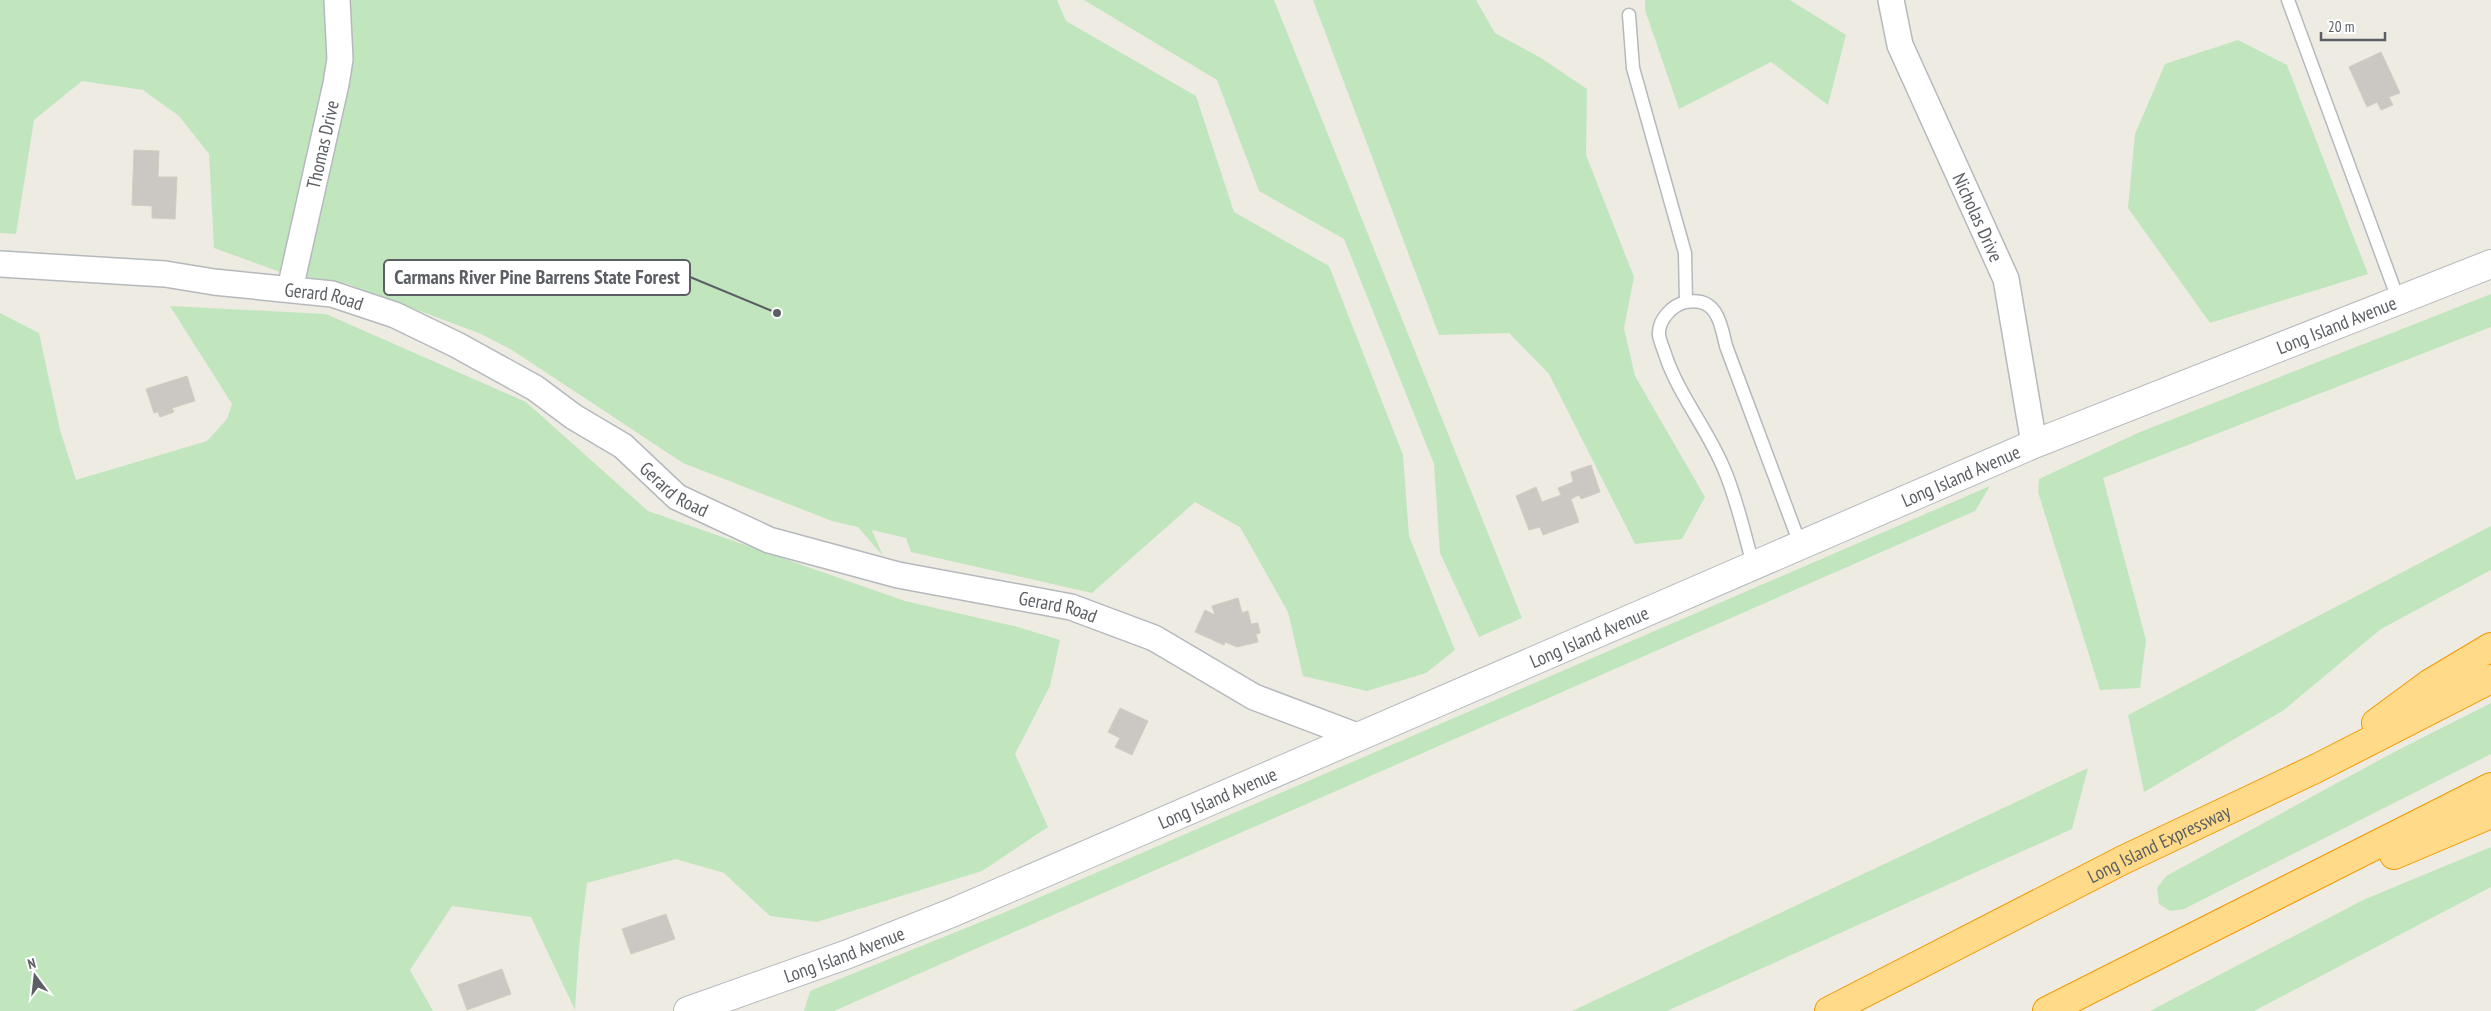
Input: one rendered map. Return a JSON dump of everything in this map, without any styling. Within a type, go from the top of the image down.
[{"type":"highway","points":[[2317,768],[2429,684],[2491,647]]},
{"type":"highway","name":"Long Island Expressway","points":[[1829,1011],[2123,860],[2317,768],[2491,679]]},
{"type":"highway","points":[[2047,1011],[2491,787]]},
{"type":"highway","points":[[2167,951],[2491,814]]},
{"type":"street","name":"Thomas Drive","points":[[290,288],[340,59],[336,0]]},
{"type":"street","name":"Nicholas Drive","points":[[1891,0],[1900,45],[2006,280],[2034,444]]},
{"type":"street","name":"Gerard Road","points":[[0,264],[120,270],[165,274],[214,282],[290,288],[332,294],[395,315],[457,345],[534,388],[574,417],[622,446],[676,497],[769,540],[898,575],[1071,607],[1154,638],[1254,697],[1357,736]]},
{"type":"street","name":"Long Island Avenue","points":[[688,1011],[839,958],[954,912],[1753,564],[2034,444],[2398,299],[2491,264]]},
{"type":"lane","points":[[2288,0],[2398,299]]},
{"type":"lane","points":[[1628,14],[1633,68],[1685,253],[1686,302]]},
{"type":"lane","points":[[1753,564],[1724,469],[1674,378],[1659,337],[1660,326],[1665,315],[1686,302],[1701,303],[1711,307],[1719,316],[1726,346],[1800,544]]},
{"type":"green space","points":[[0,0],[1057,0],[1066,21],[1196,96],[1234,212],[1329,266],[1403,455],[1409,536],[1455,650],[1426,673],[1367,691],[1303,676],[1288,612],[1240,527],[1195,502],[1092,593],[911,552],[906,538],[872,530],[883,556],[858,527],[832,521],[683,463],[512,350],[481,334],[348,284],[283,273],[214,248],[209,154],[179,116],[143,90],[82,81],[34,120],[16,234],[0,233]]},
{"type":"green space","points":[[1084,0],[1274,0],[1522,618],[1479,637],[1440,553],[1434,464],[1344,239],[1259,191],[1217,80]]},
{"type":"green space","points":[[1313,0],[1476,0],[1495,33],[1541,58],[1587,89],[1586,155],[1634,277],[1624,328],[1635,376],[1705,497],[1682,539],[1635,544],[1549,374],[1509,333],[1439,335]]},
{"type":"green space","points":[[1645,0],[1790,0],[1846,35],[1828,105],[1771,62],[1679,109],[1645,10]]},
{"type":"green space","points":[[2238,40],[2287,65],[2368,274],[2210,323],[2128,208],[2135,134],[2165,64]]},
{"type":"green space","points":[[2491,294],[2491,327],[2103,478],[2146,640],[2140,688],[2100,690],[2038,492],[2039,479],[2140,432]]},
{"type":"green space","points":[[170,306],[326,314],[526,402],[648,511],[905,601],[1018,627],[1060,640],[1050,686],[1015,754],[1048,827],[982,871],[817,922],[770,916],[724,873],[676,859],[587,883],[579,947],[575,1010],[531,917],[452,906],[410,970],[433,1011],[0,1011],[0,313],[39,333],[60,430],[76,480],[207,441],[227,419],[232,404]]},
{"type":"green space","points":[[1990,486],[1975,511],[834,1011],[804,1011],[810,991],[1003,913]]},
{"type":"green space","points":[[2491,526],[2491,570],[2381,629],[2284,710],[2144,792],[2128,715]]},
{"type":"green space","points":[[2491,703],[2491,754],[2184,909],[2170,911],[2159,904],[2157,888],[2166,876],[2396,751]]},
{"type":"green space","points":[[2088,768],[2072,829],[1667,1011],[1572,1011]]},
{"type":"green space","points":[[2491,847],[2491,887],[2254,1011],[2150,1011],[2363,900]]},
{"type":"building","points":[[2381,52],[2400,93],[2389,97],[2393,105],[2381,110],[2377,102],[2367,107],[2349,67]]},
{"type":"building","points":[[134,150],[159,151],[158,177],[177,177],[175,219],[152,218],[152,206],[132,205]]},
{"type":"building","points":[[187,376],[195,401],[172,408],[174,412],[160,417],[158,412],[154,413],[146,389]]},
{"type":"building","points":[[1591,465],[1600,492],[1581,499],[1579,495],[1571,499],[1579,522],[1543,535],[1540,527],[1529,530],[1516,496],[1536,487],[1542,502],[1561,495],[1558,488],[1573,482],[1571,472]]},
{"type":"building","points":[[1238,598],[1242,613],[1248,611],[1251,624],[1258,623],[1260,633],[1256,634],[1258,642],[1237,647],[1225,642],[1224,645],[1195,632],[1205,610],[1215,615],[1212,606]]},
{"type":"building","points":[[1120,708],[1148,721],[1132,755],[1115,747],[1120,738],[1108,732]]},
{"type":"building","points":[[666,914],[675,939],[631,954],[622,929]]},
{"type":"building","points":[[502,969],[511,994],[467,1010],[458,985]]},
{"type":"place","name":"Carmans River Pine Barrens State Forest","points":[[777,313]]}]
